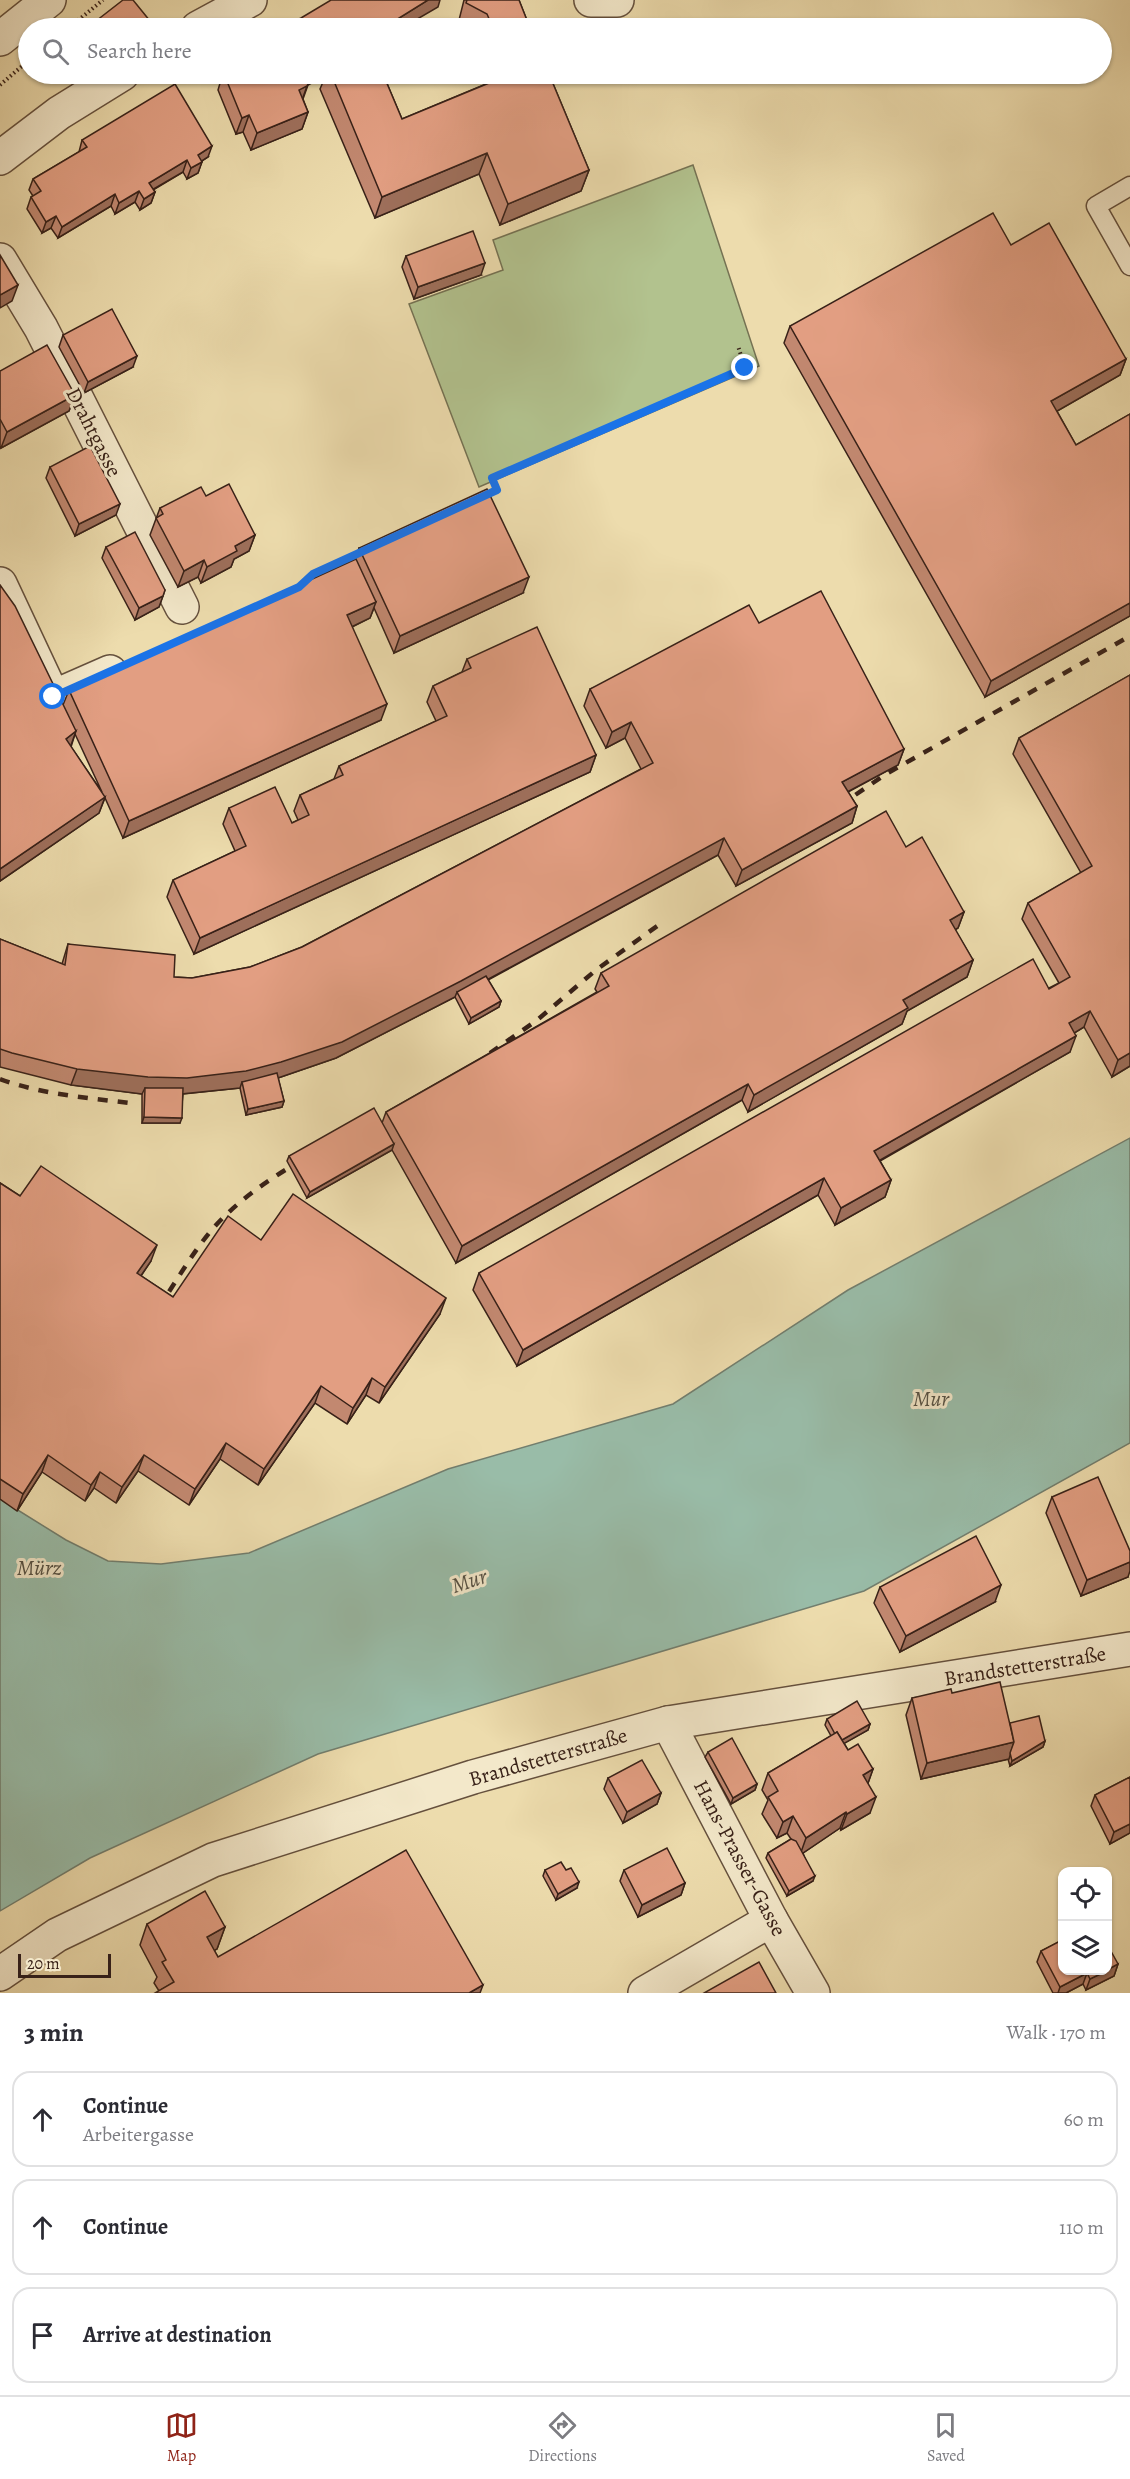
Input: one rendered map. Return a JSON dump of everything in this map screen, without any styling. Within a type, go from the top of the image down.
[{"type":"street","points":[[26,18],[49,0]]},
{"type":"street","points":[[217,18],[250,0]]},
{"type":"street","points":[[591,0],[617,0]]},
{"type":"street","points":[[0,39],[18,25]]},
{"type":"street","points":[[0,158],[59,113],[106,84]]},
{"type":"street","name":"Drahtgasse","points":[[0,260],[41,328],[182,607]]},
{"type":"street","points":[[0,584],[53,697],[139,659]]},
{"type":"street","name":"Brandstetterstraße","points":[[0,1974],[57,1935],[213,1860],[473,1777],[668,1723],[1130,1649]]},
{"type":"street","name":"Hans-Prasser-Gasse","points":[[668,1723],[771,1920],[813,1993]]},
{"type":"street","points":[[645,1993],[771,1920]]},
{"type":"lane","points":[[1130,186],[1096,206],[1130,266]]},
{"type":"path","points":[[80,18],[103,0]]},
{"type":"path","points":[[0,85],[18,70]]},
{"type":"path","points":[[486,495],[497,490],[492,478],[745,368],[738,346]]},
{"type":"path","points":[[299,587],[313,574],[367,549]]},
{"type":"green space","points":[[693,165],[759,366],[479,487],[409,304],[503,270],[493,240]]},
{"type":"water","points":[[1130,1138],[1130,1443],[864,1591],[318,1754],[90,1858],[0,1911],[0,1499],[66,1540],[108,1561],[161,1564],[249,1553],[448,1469],[673,1404],[848,1290]]},
{"type":"building","points":[[123,0],[133,0],[148,18],[100,18]]},
{"type":"building","points":[[331,0],[428,0],[399,18],[301,18]]},
{"type":"building","points":[[467,0],[519,0],[526,18],[489,18],[487,14],[466,3]]},
{"type":"building","points":[[175,84],[212,146],[198,155],[202,162],[191,168],[187,160],[149,183],[155,192],[144,199],[139,191],[119,203],[115,194],[62,227],[56,216],[46,222],[31,197],[41,191],[33,179],[87,147],[82,140]]},
{"type":"building","points":[[228,84],[308,84],[299,90],[308,112],[257,133],[249,115],[242,118]]},
{"type":"building","points":[[335,84],[387,84],[402,119],[487,84],[553,84],[589,170],[508,204],[487,153],[382,197]]},
{"type":"building","points":[[993,213],[1011,245],[1049,223],[1126,359],[1051,401],[1076,445],[1130,414],[1130,603],[991,681],[790,326]]},
{"type":"building","points":[[473,231],[485,263],[418,287],[406,256]]},
{"type":"building","points":[[0,255],[18,285],[0,295]]},
{"type":"building","points":[[112,309],[137,356],[88,382],[63,335]]},
{"type":"building","points":[[47,345],[75,395],[7,432],[0,419],[0,371]]},
{"type":"building","points":[[90,446],[120,504],[79,524],[50,467]]},
{"type":"building","points":[[229,484],[255,535],[235,546],[237,551],[207,567],[204,560],[184,571],[156,518],[163,514],[160,508],[201,487],[206,496]]},
{"type":"building","points":[[487,489],[529,577],[400,636],[359,548]]},
{"type":"building","points":[[135,532],[165,590],[163,596],[139,608],[106,547]]},
{"type":"building","points":[[356,559],[376,602],[347,615],[387,704],[129,821],[69,690]]},
{"type":"building","points":[[0,585],[15,606],[76,731],[66,739],[105,797],[0,869]]},
{"type":"building","points":[[821,591],[904,749],[842,782],[857,806],[742,870],[724,838],[461,981],[342,1042],[281,1062],[246,1071],[187,1078],[148,1077],[77,1069],[0,1049],[0,939],[65,965],[68,944],[175,955],[174,977],[192,978],[250,967],[302,947],[653,763],[631,722],[612,732],[590,689],[749,605],[759,623]]},
{"type":"building","points":[[537,627],[596,755],[200,938],[173,880],[246,846],[229,808],[275,787],[292,823],[309,815],[300,795],[343,775],[339,766],[447,716],[433,686],[471,668],[467,659]]},
{"type":"building","points":[[1130,675],[1130,1053],[1118,1060],[1090,1011],[1069,1023],[1076,1036],[874,1151],[891,1180],[841,1208],[824,1178],[523,1350],[479,1273],[1033,959],[1049,989],[1070,977],[1028,903],[1092,866],[1019,738]]},
{"type":"building","points":[[886,811],[906,847],[922,837],[964,912],[950,920],[973,960],[903,1000],[908,1008],[754,1095],[748,1084],[462,1246],[386,1112],[609,986],[601,973]]},
{"type":"building","points":[[486,976],[501,1001],[471,1018],[457,992]]},
{"type":"building","points":[[277,1073],[284,1101],[248,1109],[242,1082]]},
{"type":"building","points":[[145,1088],[183,1088],[182,1118],[144,1117]]},
{"type":"building","points":[[374,1108],[394,1144],[310,1192],[289,1156]]},
{"type":"building","points":[[41,1166],[157,1245],[137,1273],[173,1297],[228,1216],[261,1240],[293,1194],[446,1298],[385,1387],[372,1378],[353,1408],[321,1386],[264,1469],[226,1443],[195,1489],[144,1455],[122,1487],[100,1472],[91,1485],[48,1455],[23,1494],[0,1479],[0,1183],[20,1196]]},
{"type":"building","points":[[1098,1477],[1130,1551],[1130,1562],[1087,1580],[1052,1497]]},
{"type":"building","points":[[976,1536],[1001,1585],[906,1636],[880,1587]]},
{"type":"building","points":[[1000,1682],[1014,1742],[927,1763],[912,1698],[951,1689],[952,1693]]},
{"type":"building","points":[[857,1701],[870,1724],[842,1740],[837,1732],[835,1734],[827,1719]]},
{"type":"building","points":[[1039,1716],[1045,1741],[1012,1761],[1010,1753],[1014,1742],[1010,1723]]},
{"type":"building","points":[[837,1732],[848,1750],[858,1744],[873,1769],[863,1775],[876,1797],[847,1814],[846,1812],[806,1838],[793,1816],[783,1822],[768,1797],[778,1791],[768,1773]]},
{"type":"building","points":[[732,1738],[757,1784],[733,1798],[708,1752]]},
{"type":"building","points":[[642,1760],[661,1793],[627,1812],[608,1778]]},
{"type":"building","points":[[1130,1777],[1130,1824],[1114,1832],[1095,1795]]},
{"type":"building","points":[[791,1839],[796,1841],[815,1876],[789,1891],[768,1853]]},
{"type":"building","points":[[667,1848],[685,1883],[642,1905],[624,1870]]},
{"type":"building","points":[[406,1850],[483,1985],[469,1993],[155,1993],[174,1982],[162,1962],[166,1960],[147,1924],[205,1891],[225,1927],[207,1937],[218,1957]]},
{"type":"building","points":[[561,1862],[566,1870],[571,1868],[579,1882],[558,1894],[545,1870]]},
{"type":"building","points":[[1058,1942],[1058,1975],[1083,1975],[1060,1987],[1041,1951]]},
{"type":"building","points":[[1112,1953],[1118,1964],[1112,1967]]},
{"type":"building","points":[[759,1962],[776,1993],[704,1993]]},
{"type":"railway","points":[[839,806],[886,774],[1130,636]]},
{"type":"railway","points":[[490,1053],[536,1021],[596,970],[660,924]]},
{"type":"railway","points":[[0,1079],[50,1092],[137,1104]]},
{"type":"railway","points":[[158,1308],[193,1254],[217,1224],[258,1188],[305,1158]]},
{"type":"route","points":[[53,697],[299,587],[313,574],[497,490],[492,478],[745,368]]},
{"type":"water label","name":"Mur","points":[[931,1399]]},
{"type":"water label","name":"Mürz","points":[[39,1568]]},
{"type":"water label","name":"Mur","points":[[469,1581]]}]
